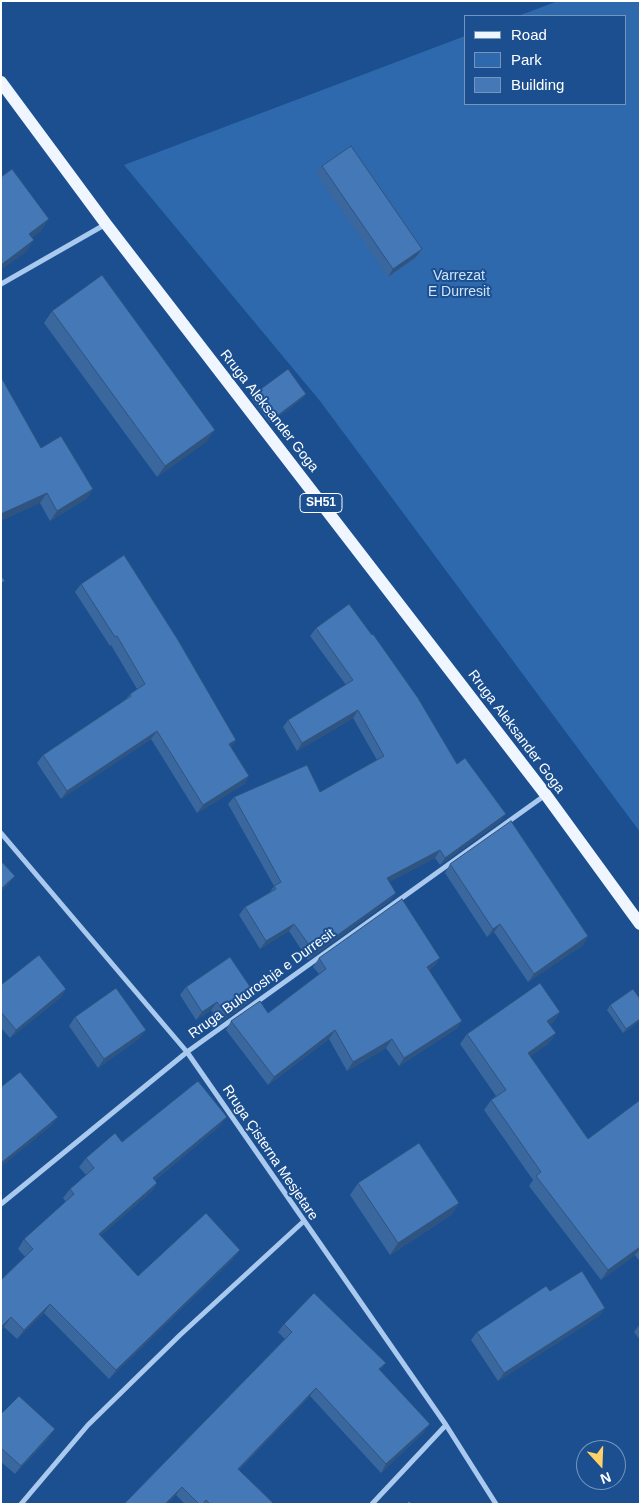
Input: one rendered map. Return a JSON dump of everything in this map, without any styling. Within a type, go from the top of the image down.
[{"type":"main road","name":"Rruga Aleksander Goga","points":[[1,82],[106,224],[546,795],[640,924]]},
{"type":"street","points":[[1,284],[106,224]]},
{"type":"street","name":"Rruga Bukuroshja e Durresit","points":[[1,1204],[187,1052],[546,795]]},
{"type":"street","name":"Rruga Çisterna Mesjetare","points":[[1,833],[187,1052],[446,1425],[496,1504]]},
{"type":"street","points":[[21,1504],[88,1425],[180,1335],[304,1221]]},
{"type":"street","points":[[372,1504],[446,1425]]},
{"type":"green space","name":"Varrezat E Durresit","points":[[558,1],[640,1],[640,832],[320,401],[124,165],[463,37],[463,105],[626,105],[626,15],[521,15]]},
{"type":"building","points":[[351,146],[422,249],[393,269],[322,166]]},
{"type":"building","points":[[12,169],[49,219],[29,234],[34,240],[1,265],[1,177]]},
{"type":"building","points":[[102,275],[215,430],[165,466],[52,311]]},
{"type":"building","points":[[288,369],[306,394],[273,419],[254,394]]},
{"type":"building","points":[[1,377],[41,448],[61,436],[93,489],[57,511],[47,493],[1,514]]},
{"type":"building","points":[[124,555],[178,640],[236,740],[229,744],[249,776],[203,805],[157,731],[67,791],[43,755],[131,696],[130,694],[145,684],[117,636],[115,637],[81,584]]},
{"type":"building","points":[[349,604],[373,634],[418,698],[457,764],[465,758],[506,814],[445,858],[440,850],[387,878],[396,893],[314,952],[294,924],[266,941],[245,907],[276,889],[274,886],[281,882],[234,797],[307,765],[320,792],[384,756],[358,710],[302,743],[288,720],[353,680],[316,628]]},
{"type":"building","points":[[511,821],[588,936],[534,974],[500,924],[493,929],[450,864]]},
{"type":"building","points":[[1,861],[15,876],[1,889]]},
{"type":"building","points":[[402,899],[440,958],[427,967],[462,1021],[404,1058],[392,1039],[353,1062],[335,1030],[274,1077],[231,1021],[260,1001],[268,1013],[326,969],[319,958]]},
{"type":"building","points":[[39,955],[66,989],[16,1030],[1,1012],[1,985]]},
{"type":"building","points":[[230,957],[255,994],[226,1014],[217,1002],[202,1012],[186,987]]},
{"type":"building","points":[[540,983],[560,1012],[547,1021],[556,1033],[528,1053],[588,1139],[640,1100],[640,1247],[608,1270],[536,1176],[541,1172],[491,1100],[506,1090],[467,1034]]},
{"type":"building","points":[[116,988],[146,1030],[104,1059],[75,1017]]},
{"type":"building","points":[[633,989],[640,999],[640,1019],[626,1029],[610,1005]]},
{"type":"building","points":[[20,1072],[58,1117],[1,1163],[1,1087]]},
{"type":"building","points":[[198,1081],[227,1117],[153,1178],[157,1183],[99,1234],[138,1276],[206,1213],[240,1250],[116,1370],[50,1304],[24,1330],[11,1317],[1,1327],[1,1280],[33,1249],[24,1239],[74,1194],[70,1189],[94,1168],[86,1158],[115,1133],[122,1142]]},
{"type":"building","points":[[419,1143],[459,1203],[398,1243],[358,1183]]},
{"type":"building","points":[[582,1271],[605,1308],[504,1373],[477,1332],[546,1286],[550,1291]]},
{"type":"building","points":[[314,1293],[386,1363],[379,1369],[430,1424],[386,1464],[316,1388],[238,1469],[274,1504],[210,1504],[206,1500],[203,1504],[199,1504],[182,1487],[165,1504],[124,1504],[292,1332],[284,1324]]},
{"type":"building","points":[[19,1396],[55,1429],[21,1466],[1,1448],[1,1414]]}]
